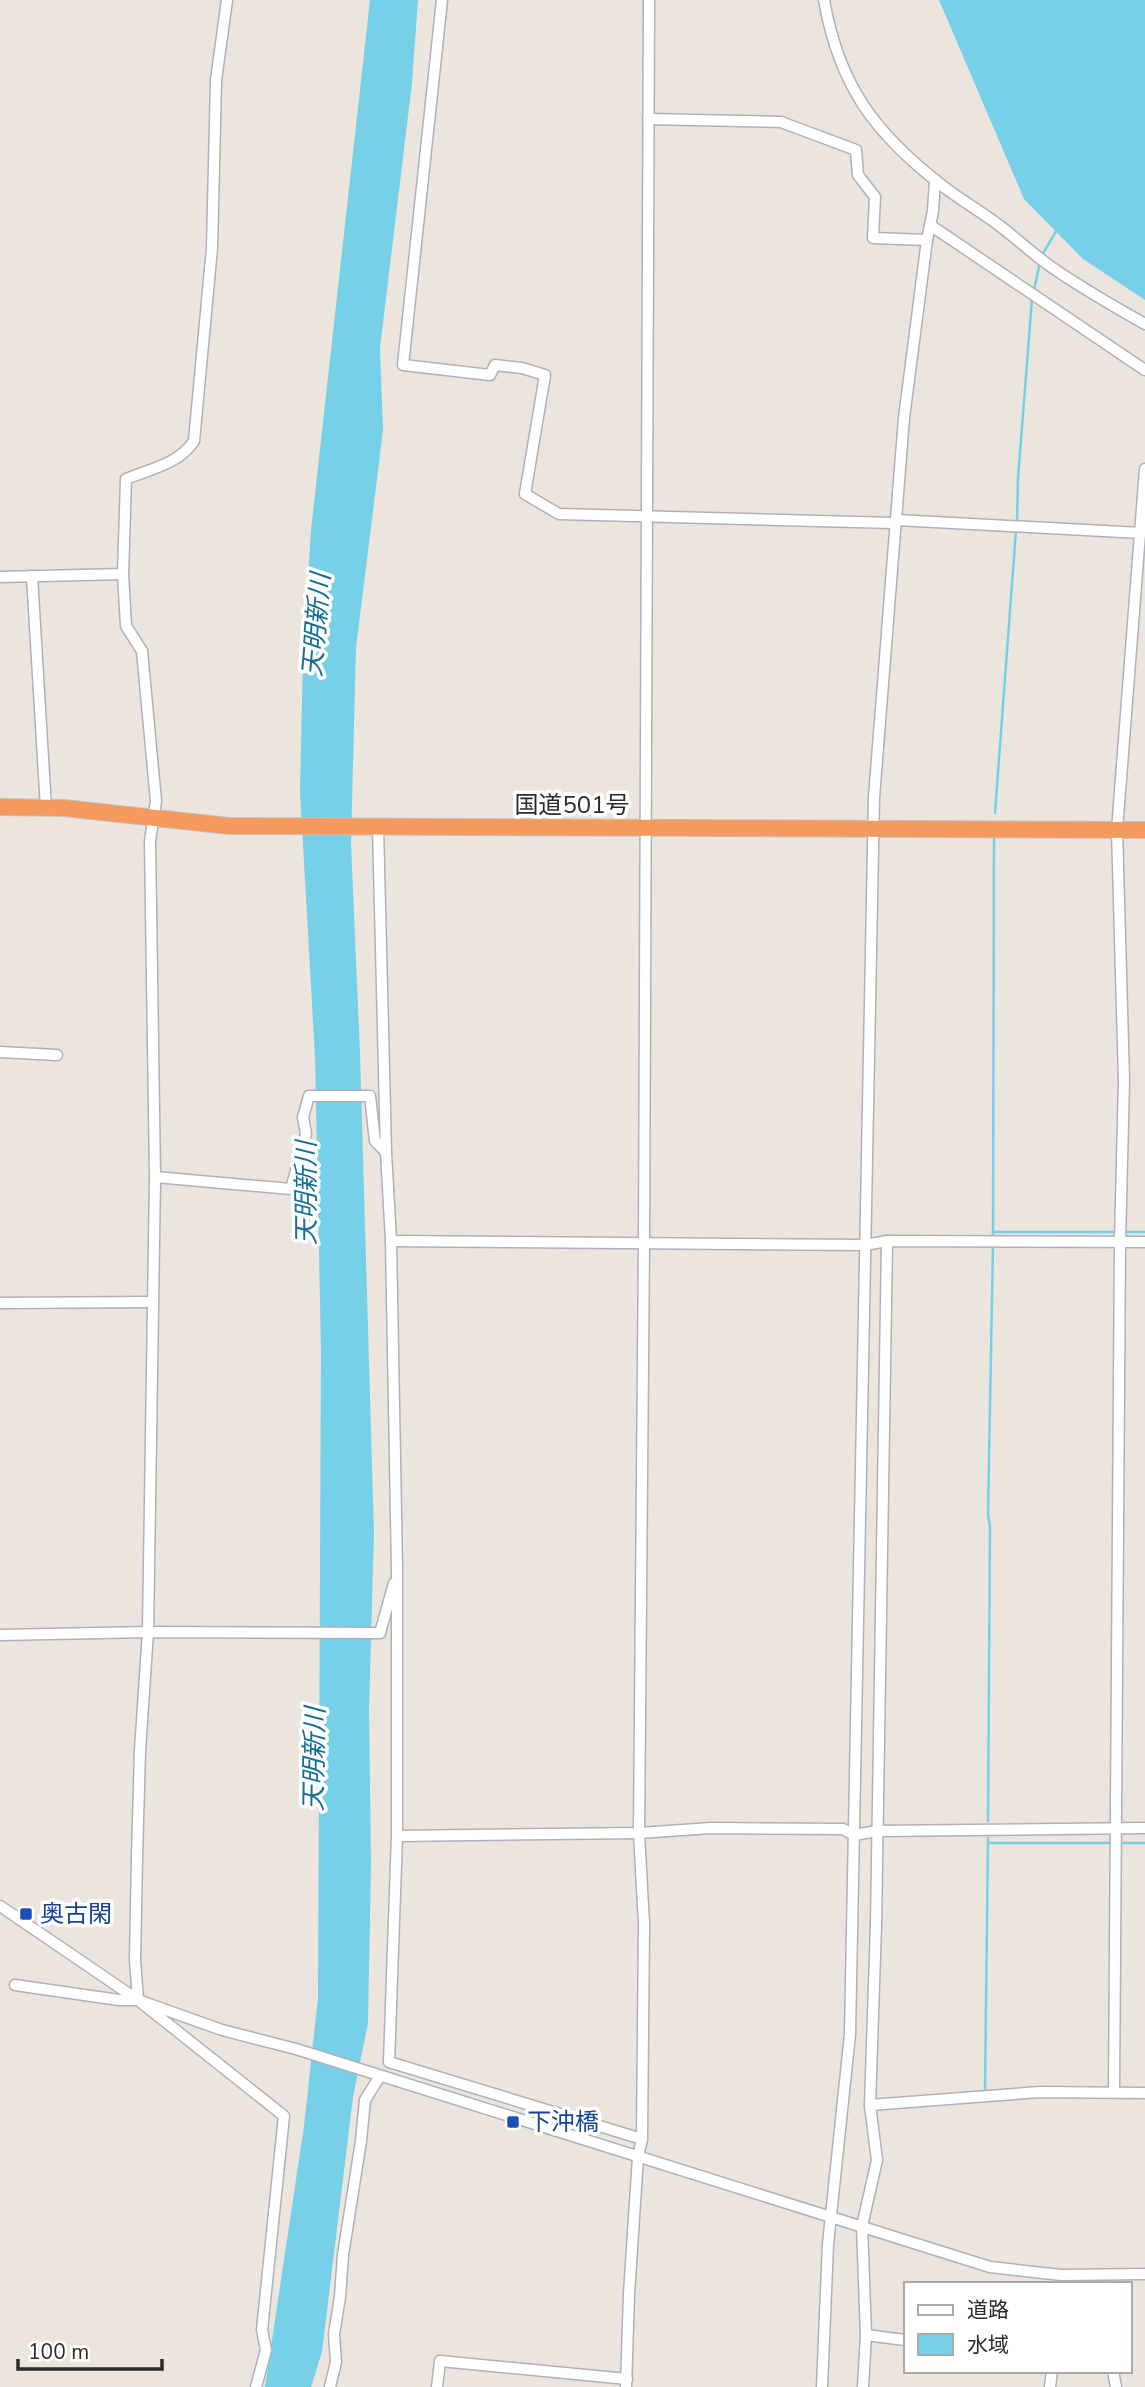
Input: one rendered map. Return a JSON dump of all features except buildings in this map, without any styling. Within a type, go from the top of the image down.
[{"type":"highway","name":"国道501号","points":[[0,807],[47,807],[229,826],[1145,830]]},
{"type":"street","points":[[138,2000],[135,1960],[137,1857],[140,1750],[148,1632],[155,1177],[150,841],[156,801],[142,651],[126,626],[123,574],[126,479],[177,459],[187,452],[194,441],[212,247],[215,80],[228,0]]},
{"type":"street","points":[[442,0],[403,365],[490,375],[495,365],[522,368],[545,375],[525,494],[559,514],[893,523],[897,520],[1141,533]]},
{"type":"street","points":[[437,2387],[440,2361],[626,2383],[629,2294],[638,2157],[642,2139],[644,1924],[639,1833],[649,0]]},
{"type":"street","points":[[824,0],[832,37],[852,88],[877,126],[903,153],[1049,265],[1145,324]]},
{"type":"street","points":[[648,119],[782,122],[856,150],[858,175],[875,197],[873,238],[927,240]]},
{"type":"street","points":[[822,2387],[831,2217],[849,2035],[873,829],[904,418],[935,180]]},
{"type":"street","points":[[930,225],[1145,370]]},
{"type":"street","points":[[1114,2092],[1120,1242],[1124,1080],[1117,830],[1145,469]]},
{"type":"street","points":[[0,577],[123,574]]},
{"type":"street","points":[[32,576],[47,807]]},
{"type":"street","points":[[374,826],[391,1241],[397,1569],[397,1836],[389,2062],[642,2139]]},
{"type":"street","points":[[0,1052],[57,1055]]},
{"type":"street","points":[[155,1177],[291,1189],[306,1134],[303,1117],[309,1097],[370,1096],[375,1140],[386,1152]]},
{"type":"street","points":[[391,1241],[864,1245],[887,1241],[1145,1242]]},
{"type":"street","points":[[863,2387],[866,2335],[862,2226],[877,2160],[870,2105],[874,2020],[887,1241]]},
{"type":"street","points":[[0,1303],[152,1302]]},
{"type":"street","points":[[0,1635],[148,1632],[380,1633],[397,1569]]},
{"type":"street","points":[[397,1836],[639,1833],[710,1828],[843,1829],[854,1835],[877,1831],[1145,1828]]},
{"type":"street","points":[[0,1906],[138,2000],[284,2116],[262,2330],[266,2350],[256,2387]]},
{"type":"street","points":[[15,1985],[119,2000],[138,2000],[195,2021],[296,2049],[1000,2270],[1061,2275],[1145,2274]]},
{"type":"street","points":[[330,2387],[336,2362],[334,2334],[340,2297],[342,2255],[365,2100],[375,2074]]},
{"type":"street","points":[[870,2105],[1040,2092],[1145,2093]]},
{"type":"street","points":[[866,2335],[904,2340]]},
{"type":"water","name":"天明新川","points":[[370,0],[418,0],[412,83],[380,348],[383,430],[356,648],[351,844],[374,1533],[369,1709],[371,1864],[368,2023],[353,2097],[322,2352],[311,2387],[265,2387],[304,2126],[318,1998],[321,1351],[315,1057],[300,792],[303,655],[311,530]]},
{"type":"water","points":[[939,0],[1145,0],[1145,300],[1083,259],[1024,199]]},
{"type":"waterway","points":[[1042,255],[1058,228]]},
{"type":"waterway","points":[[1034,290],[1040,262]]},
{"type":"waterway","points":[[1017,523],[1032,299]]},
{"type":"waterway","points":[[995,813],[1016,530]]},
{"type":"waterway","points":[[993,1238],[994,839]]},
{"type":"waterway","points":[[993,1232],[1115,1232]]},
{"type":"waterway","points":[[1122,1232],[1145,1232]]},
{"type":"waterway","points":[[988,1821],[988,1514],[993,1245]]},
{"type":"waterway","points":[[985,2089],[988,1838]]},
{"type":"waterway","points":[[988,1843],[1114,1843]]},
{"type":"waterway","points":[[1121,1843],[1145,1843]]},
{"type":"place","name":"奥古閑","points":[[26,1914]]},
{"type":"place","name":"下沖橋","points":[[513,2122]]}]
